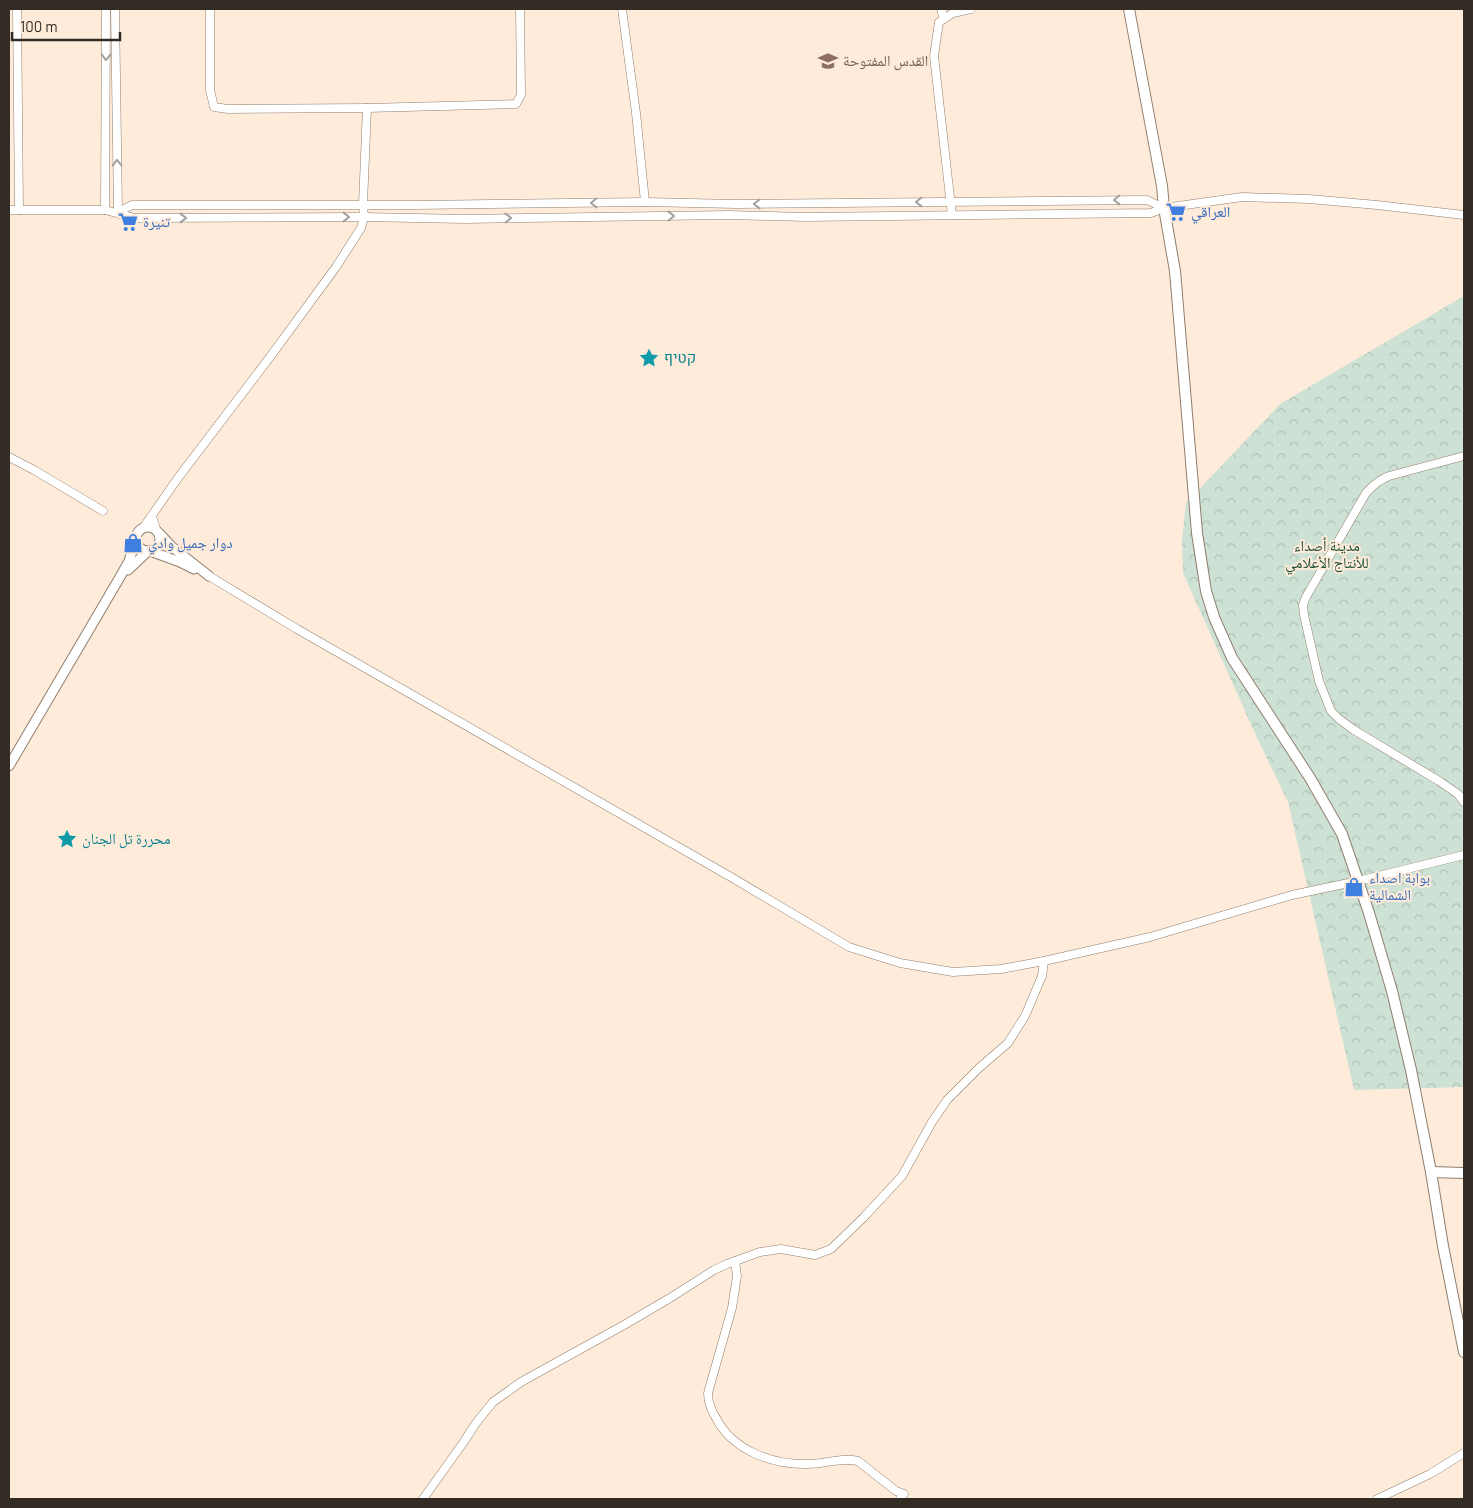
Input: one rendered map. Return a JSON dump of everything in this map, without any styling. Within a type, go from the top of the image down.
[{"type":"main road","points":[[1129,9],[1162,186],[1175,271],[1197,533],[1209,601],[1232,658],[1310,778],[1342,834],[1370,912],[1392,991],[1432,1172],[1443,1246],[1464,1352]]},
{"type":"main road","points":[[1432,1172],[1464,1173]]},
{"type":"street","points":[[17,9],[19,210]]},
{"type":"street","points":[[105,210],[106,9]]},
{"type":"street","points":[[115,9],[118,212]]},
{"type":"street","points":[[210,9],[210,90],[214,107],[228,109],[516,104],[521,95],[520,9]]},
{"type":"street","points":[[622,9],[636,113],[645,202]]},
{"type":"street","points":[[941,9],[944,19]]},
{"type":"street","points":[[952,215],[934,56],[939,22],[953,13],[971,9]]},
{"type":"street","points":[[9,100],[18,100]]},
{"type":"street","points":[[9,766],[129,561],[138,532],[152,516],[178,478],[336,268],[361,228],[364,217],[367,108]]},
{"type":"street","points":[[9,210],[105,210],[135,218],[364,217],[465,219],[729,215],[805,217],[1151,214],[1164,208],[1242,197],[1309,199],[1464,215]]},
{"type":"street","points":[[118,212],[132,204],[416,205],[645,202],[736,204],[1147,200],[1164,208]]},
{"type":"street","points":[[1464,456],[1382,478],[1372,487],[1366,493],[1331,552],[1303,605],[1319,681],[1331,711],[1354,730],[1458,794],[1464,802]]},
{"type":"street","points":[[9,457],[102,511]]},
{"type":"street","points":[[120,577],[149,551],[159,545],[158,532],[152,516]]},
{"type":"street","points":[[143,528],[149,527],[158,532],[176,550],[209,576]]},
{"type":"street","points":[[136,538],[139,547],[180,562],[209,576],[297,629],[849,947],[900,963],[953,972],[1001,969],[1044,961],[1150,937],[1292,895],[1464,855]]},
{"type":"street","points":[[423,1499],[463,1444],[476,1422],[493,1402],[521,1382],[624,1326],[714,1270],[760,1252],[781,1249],[815,1255],[831,1249],[902,1176],[932,1122],[947,1100],[979,1068],[1008,1043],[1025,1016],[1042,976],[1044,961]]},
{"type":"street","points":[[735,1261],[737,1276],[733,1300],[708,1393],[708,1400],[719,1425],[738,1444],[776,1461],[790,1464],[811,1464],[845,1460],[858,1461],[896,1491],[904,1494],[900,1499]]},
{"type":"street","points":[[1377,1499],[1430,1474],[1464,1452]]},
{"type":"green space","name":"مدينة أصداء للأنتاج الأعلامي","points":[[1464,296],[1464,1087],[1354,1090],[1288,802],[1183,573],[1182,540],[1186,503],[1280,404]]},
{"type":"place","name":"القدس المفتوحة","points":[[828,61]]},
{"type":"place","name":"العراقي","points":[[1176,212]]},
{"type":"place","name":"تنيرة","points":[[128,222]]},
{"type":"place","name":"קטיף","points":[[649,358]]},
{"type":"place","name":"دوار جميل وادي","points":[[133,543]]},
{"type":"place","name":"محررة تل الجنان","points":[[67,839]]},
{"type":"place","name":"بوابة اصداء الشمالية","points":[[1354,887]]}]
